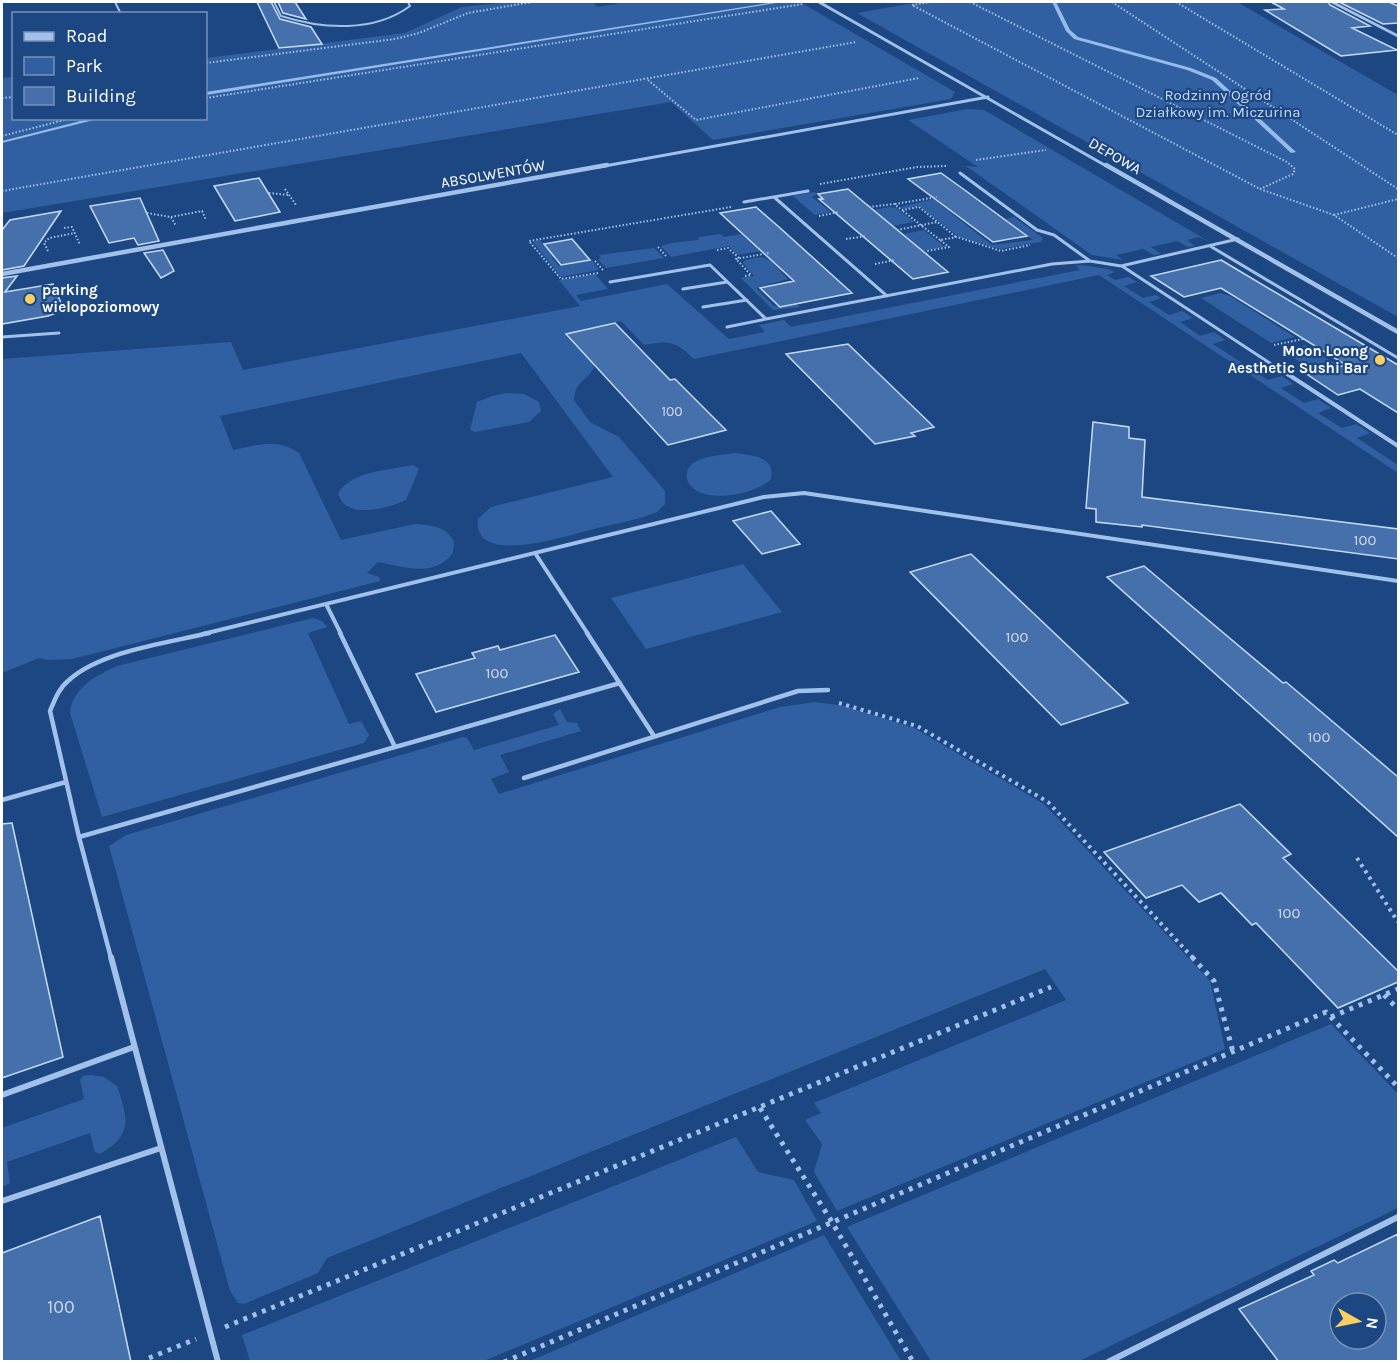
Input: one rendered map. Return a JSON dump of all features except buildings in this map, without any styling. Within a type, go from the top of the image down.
[{"type":"street","name":"DEPOWA","points":[[819,2],[1398,332]]},
{"type":"street","points":[[1332,2],[1398,36]]},
{"type":"street","name":"ABSOLWENTÓW","points":[[2,274],[988,97]]},
{"type":"lane","points":[[274,2],[281,16],[295,22],[318,26],[379,21],[406,11],[410,6],[408,2]]},
{"type":"lane","points":[[960,173],[1037,230],[1054,235],[1090,261]]},
{"type":"lane","points":[[744,202],[808,191]]},
{"type":"lane","points":[[774,197],[887,296]]},
{"type":"lane","points":[[727,327],[1052,264],[1090,261],[1121,266],[1238,240]]},
{"type":"lane","points":[[1210,246],[1398,358]]},
{"type":"lane","points":[[610,282],[710,265],[766,320]]},
{"type":"lane","points":[[1121,266],[1398,447]]},
{"type":"lane","points":[[683,289],[727,282]]},
{"type":"lane","points":[[703,307],[747,300]]},
{"type":"lane","points":[[2,337],[59,333]]},
{"type":"lane","points":[[218,1362],[79,837],[50,711],[54,697],[64,682],[77,673],[93,664],[166,643],[764,497],[804,493],[1398,581]]},
{"type":"lane","points":[[535,553],[654,736]]},
{"type":"lane","points":[[326,604],[395,747]]},
{"type":"lane","points":[[79,837],[620,683]]},
{"type":"lane","points":[[524,778],[798,691],[828,690]]},
{"type":"lane","points":[[2,800],[66,782]]},
{"type":"lane","points":[[2,1095],[134,1047]]},
{"type":"lane","points":[[2,1201],[161,1148]]},
{"type":"lane","points":[[1108,1362],[1398,1217]]},
{"type":"path","points":[[207,98],[540,43],[811,2]]},
{"type":"path","points":[[931,2],[912,5],[1260,189],[1334,215],[1398,258]]},
{"type":"path","points":[[970,2],[1287,162],[1295,169],[1293,174],[1260,189]]},
{"type":"path","points":[[1112,2],[1398,189]]},
{"type":"path","points":[[1176,2],[1398,135]]},
{"type":"path","points":[[2,191],[883,37]]},
{"type":"path","points":[[648,79],[696,120],[947,73]]},
{"type":"path","points":[[2,136],[64,120]]},
{"type":"path","points":[[976,160],[1073,146]]},
{"type":"path","points":[[816,185],[917,167],[952,166]]},
{"type":"path","points":[[285,189],[299,208]]},
{"type":"path","points":[[269,192],[290,195]]},
{"type":"path","points":[[869,207],[937,196]]},
{"type":"path","points":[[1334,215],[1398,199]]},
{"type":"path","points":[[894,204],[949,247],[927,251],[926,254]]},
{"type":"path","points":[[187,207],[190,213]]},
{"type":"path","points":[[602,277],[597,271],[561,279],[529,242],[732,207]]},
{"type":"path","points":[[902,210],[919,207],[957,237],[1001,251]]},
{"type":"path","points":[[147,213],[171,217],[201,211],[207,222]]},
{"type":"path","points":[[814,217],[839,212]]},
{"type":"path","points":[[171,217],[177,229]]},
{"type":"path","points":[[897,230],[937,222]]},
{"type":"path","points":[[64,228],[72,227],[80,246]]},
{"type":"path","points":[[47,250],[44,243],[49,238],[75,233]]},
{"type":"path","points":[[841,240],[866,236]]},
{"type":"path","points":[[940,240],[957,237]]},
{"type":"path","points":[[658,247],[669,258]]},
{"type":"path","points":[[737,277],[751,275],[736,259],[769,253]]},
{"type":"path","points":[[869,265],[895,260]]},
{"type":"path","points":[[595,261],[604,270]]},
{"type":"path","points":[[1277,345],[1303,339]]},
{"type":"path","points":[[829,701],[848,704],[917,726],[1048,802],[1214,981],[1233,1052]]},
{"type":"path","points":[[1357,858],[1398,922]]},
{"type":"path","points":[[150,1358],[1051,987]]},
{"type":"path","points":[[1331,1017],[1398,989]]},
{"type":"path","points":[[1384,995],[1398,1009]]},
{"type":"path","points":[[504,1362],[1326,1012],[1398,1087]]},
{"type":"path","points":[[760,1108],[832,1222],[914,1362]]},
{"type":"green space","points":[[511,2],[592,2],[598,7],[627,2],[800,2],[955,92],[951,99],[713,140],[671,102],[2,213],[2,78],[12,77],[12,120],[207,120],[207,58],[405,33],[462,7]]},
{"type":"green space","name":"Rodzinny Ogród Działkowy im. Miczurina","points":[[919,2],[1237,2],[1398,95],[1398,317],[857,13]]},
{"type":"green space","points":[[968,109],[984,110],[1210,242],[1199,237],[1187,240],[1195,246],[1188,247],[1177,241],[1151,247],[1161,254],[1154,255],[1143,249],[1116,255],[1123,260],[1092,255],[966,166],[978,167],[908,120]]},
{"type":"green space","points":[[815,192],[817,194],[812,197],[831,212],[815,215],[793,196]]},
{"type":"green space","points":[[933,199],[992,245],[1033,240],[1006,219],[1014,217],[1043,238],[1041,242],[1000,249],[959,237],[919,206],[903,209],[901,207]]},
{"type":"green space","points":[[896,208],[914,222],[893,226],[874,210]]},
{"type":"green space","points":[[924,230],[945,247],[924,251],[904,234]]},
{"type":"green space","points":[[720,234],[724,237],[741,234],[760,251],[737,255],[729,246],[671,257],[661,246],[698,240],[699,237]]},
{"type":"green space","points":[[540,240],[555,257],[552,258],[559,266],[592,260],[599,270],[561,277],[533,242]]},
{"type":"green space","points":[[654,248],[664,258],[606,268],[598,259],[601,258],[599,255]]},
{"type":"green space","points":[[762,257],[771,261],[788,279],[756,288],[774,306],[797,304],[800,307],[773,310],[741,278],[754,276],[743,263],[745,260]]},
{"type":"green space","points":[[1076,266],[1115,272],[1107,275],[1115,280],[1128,277],[1137,282],[1124,286],[1143,298],[1156,295],[1161,298],[1149,302],[1169,315],[1182,311],[1193,318],[1180,322],[1200,336],[1214,332],[1225,340],[1213,344],[1268,380],[1282,376],[1293,384],[1281,388],[1304,403],[1318,399],[1331,408],[1318,413],[1342,428],[1356,424],[1370,433],[1357,438],[1398,465],[1398,473],[1099,275],[694,359],[672,343],[644,345],[621,321],[566,334],[591,359],[594,367],[577,388],[574,400],[590,422],[619,437],[665,491],[665,504],[657,512],[633,520],[523,545],[490,542],[480,534],[478,519],[491,507],[613,477],[521,353],[220,416],[233,450],[275,444],[291,448],[299,453],[341,540],[415,524],[426,525],[438,527],[451,537],[454,542],[453,553],[437,566],[428,568],[408,568],[378,562],[367,573],[379,577],[380,581],[72,659],[39,658],[2,673],[2,359],[231,342],[243,370],[580,306],[559,280],[595,274],[608,289],[576,295],[581,301],[667,284],[729,339],[765,332],[759,325],[784,320],[791,327],[1080,270]]},
{"type":"green space","points":[[1220,293],[1230,296],[1295,337],[1271,343],[1201,298]]},
{"type":"green space","points":[[1305,345],[1336,364],[1309,368],[1294,358],[1299,356],[1288,349]]},
{"type":"green space","points":[[507,393],[524,394],[539,402],[541,411],[529,422],[475,432],[470,430],[477,402]]},
{"type":"green space","points":[[735,453],[761,458],[770,466],[771,479],[753,490],[727,496],[714,496],[693,488],[687,479],[689,467],[699,460]]},
{"type":"green space","points":[[413,465],[419,469],[406,500],[379,509],[368,510],[358,510],[342,502],[338,493],[352,480],[382,470]]},
{"type":"green space","points":[[743,564],[782,612],[646,649],[611,598]]},
{"type":"green space","points":[[313,618],[322,621],[327,627],[308,633],[349,724],[361,721],[369,735],[364,743],[102,817],[70,713],[75,696],[80,690],[117,666]]},
{"type":"green space","points":[[815,702],[845,706],[914,728],[1044,804],[1210,981],[1225,1049],[837,1211],[814,1172],[822,1144],[805,1120],[821,1113],[814,1103],[1066,1000],[1045,969],[327,1258],[318,1273],[244,1304],[238,1303],[230,1291],[109,846],[126,835],[463,737],[467,738],[474,750],[559,725],[553,714],[560,709],[567,722],[577,723],[581,731],[500,755],[509,772],[491,779],[499,794],[780,707]]},
{"type":"green space","points":[[1331,1024],[1398,1094],[1398,1208],[1079,1361],[931,1361],[847,1227]]},
{"type":"green space","points":[[83,1076],[104,1077],[117,1086],[124,1107],[123,1133],[111,1147],[100,1154],[95,1152],[90,1133],[7,1162],[10,1183],[2,1187],[2,1128],[84,1099],[80,1080]]},
{"type":"green space","points":[[736,1137],[758,1172],[794,1180],[817,1221],[484,1361],[250,1361],[242,1335]]},
{"type":"green space","points":[[824,1235],[901,1361],[530,1361]]},
{"type":"waterway","points":[[207,94],[780,2]]},
{"type":"waterway","points":[[1054,2],[1068,31],[1076,38],[1189,69],[1214,79],[1293,152]]},
{"type":"waterway","points":[[2,142],[92,120]]},
{"type":"place","name":"parking wielopoziomowy","points":[[30,299]]},
{"type":"place","name":"Moon Loong Aesthetic Sushi Bar","points":[[1380,360]]}]
